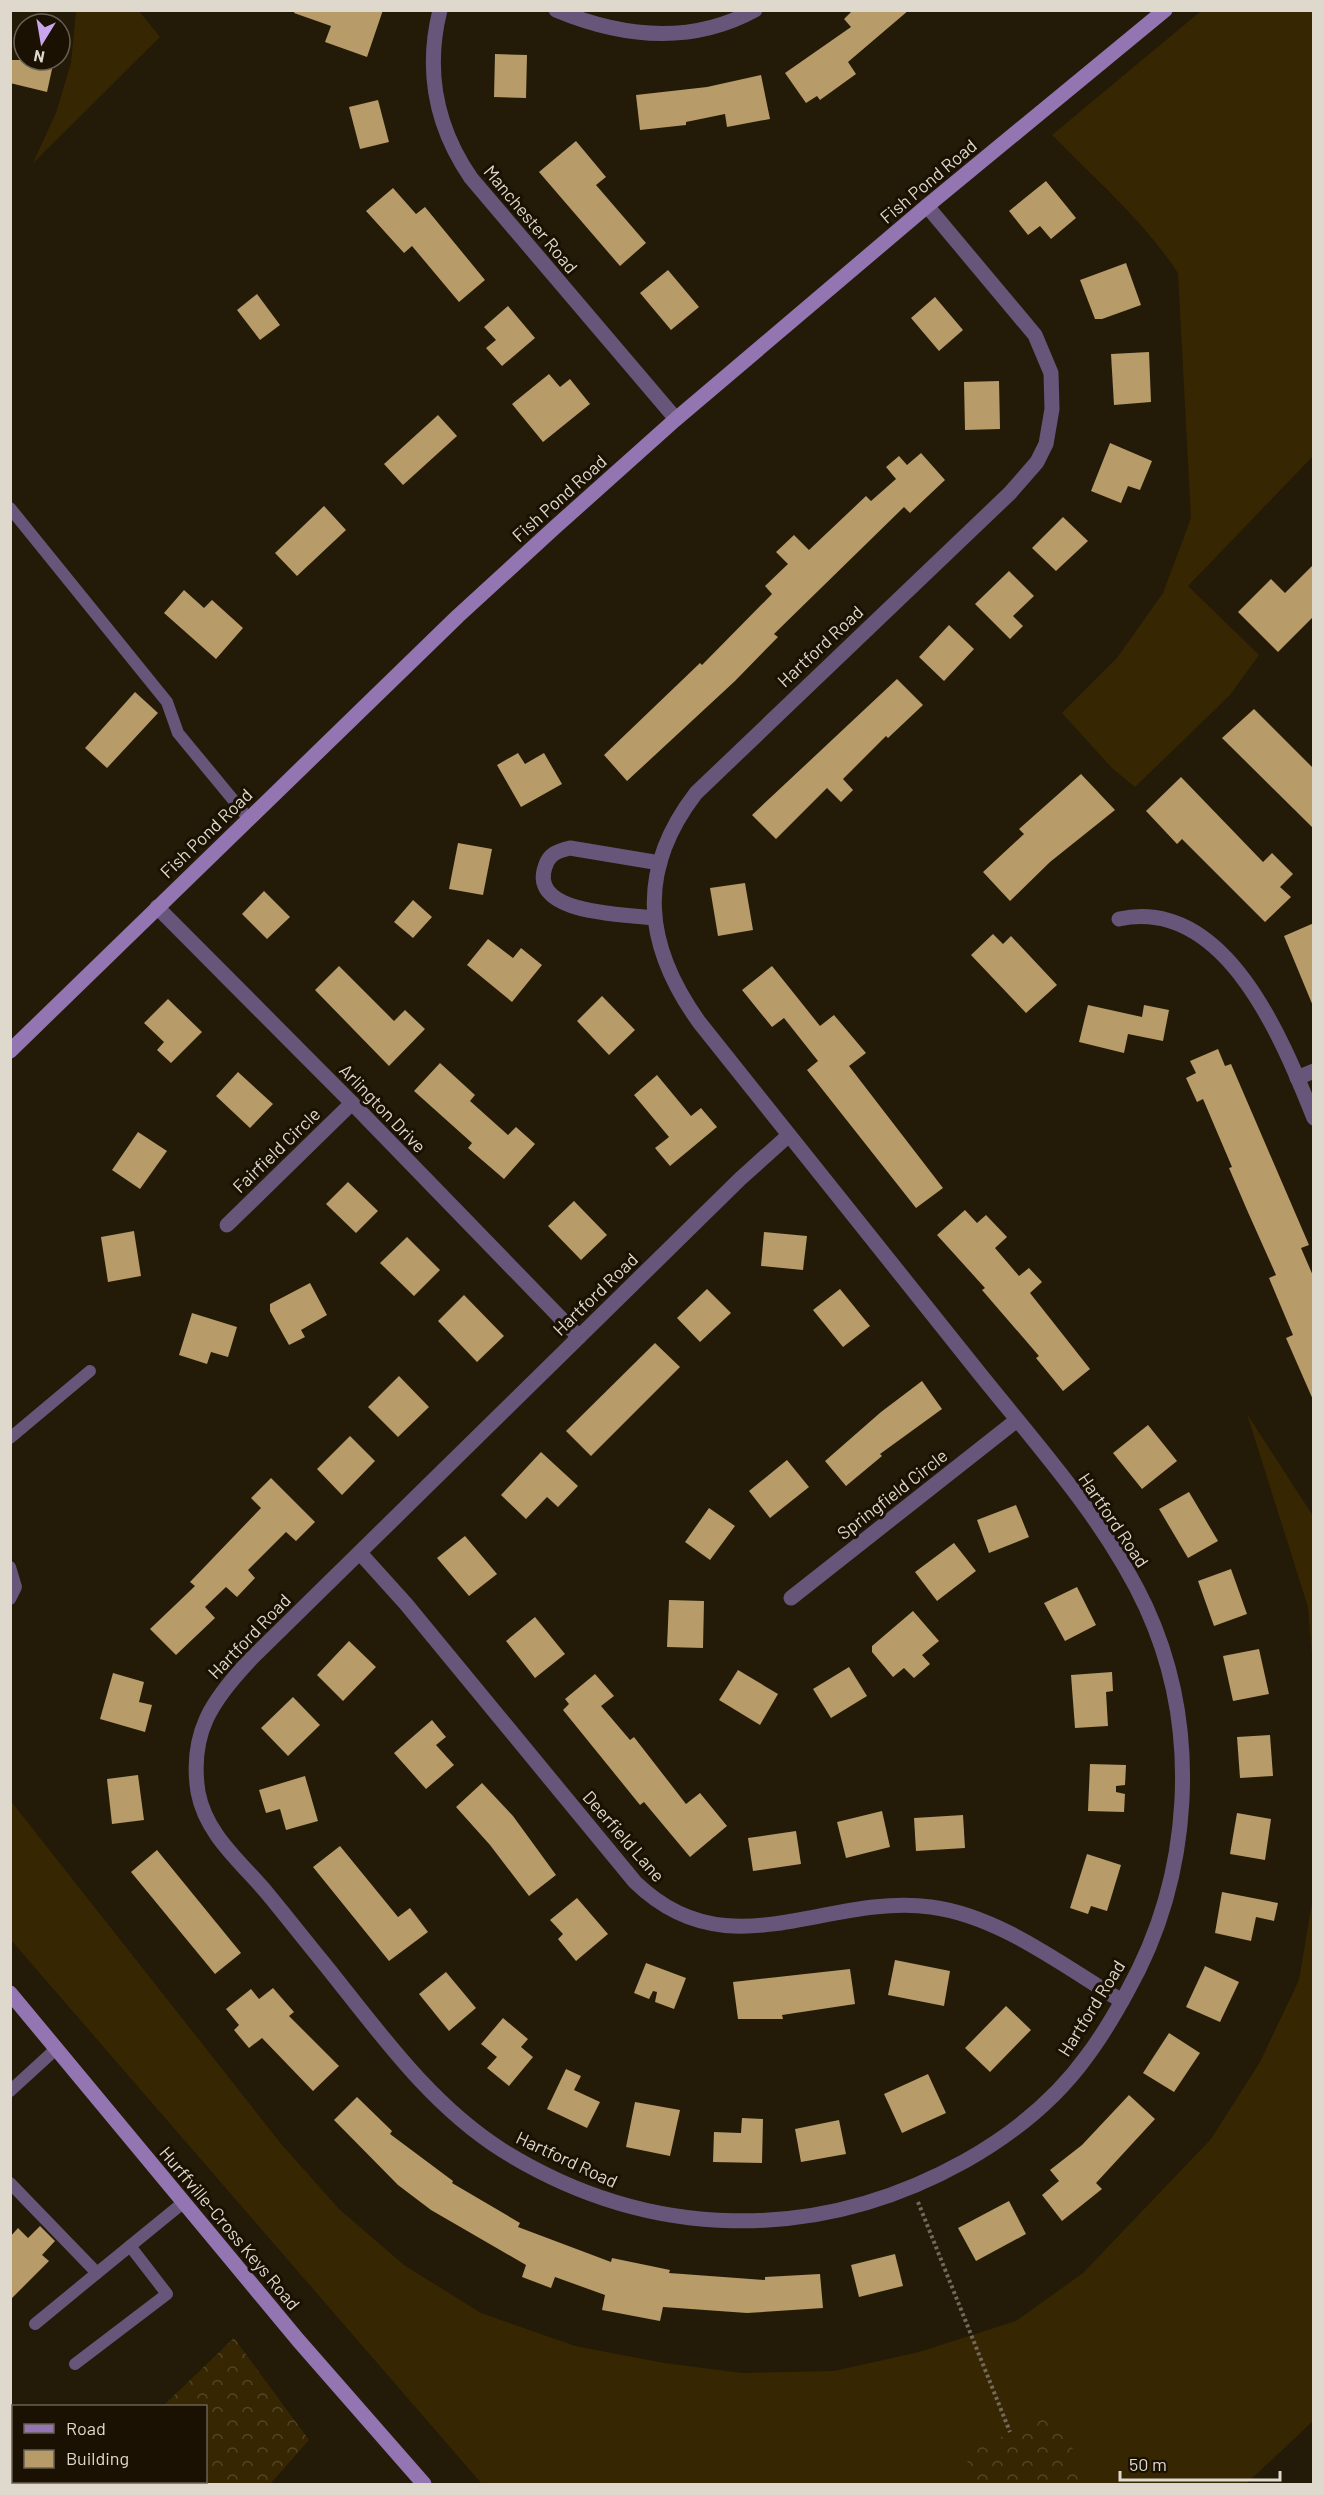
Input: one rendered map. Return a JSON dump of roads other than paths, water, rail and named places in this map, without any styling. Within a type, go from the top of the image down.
[{"type":"street","name":"Manchester Road","points":[[440,10],[432,49],[435,94],[456,156],[478,187],[676,419]]},
{"type":"street","points":[[556,10],[618,31],[648,34],[708,30],[735,21],[755,10]]},
{"type":"street","name":"Fish Pond Road","points":[[10,1051],[474,601],[676,419],[927,206],[1165,10]]},
{"type":"street","name":"Hartford Road","points":[[789,1135],[762,1158],[579,1337],[218,1695],[201,1732],[197,1750],[197,1786],[209,1824],[219,1839],[265,1890],[408,2068],[472,2129],[504,2151],[575,2188],[612,2202],[647,2211],[697,2218],[770,2220],[806,2217],[873,2202],[912,2187],[978,2153],[1011,2132],[1041,2106],[1086,2059],[1122,2001],[1150,1948],[1172,1876],[1183,1773],[1178,1720],[1158,1638],[1128,1573],[1103,1532],[1017,1420],[684,1002],[664,959],[654,918],[660,863],[668,835],[696,793],[1003,500],[1037,462],[1046,444],[1052,393],[1051,373],[1045,355],[1022,319],[927,206]]},
{"type":"street","points":[[654,918],[581,909],[564,904],[550,895],[543,872],[549,857],[555,852],[570,848],[660,863]]},
{"type":"street","name":"Arlington Drive","points":[[157,908],[352,1103],[579,1337]]},
{"type":"street","points":[[1119,919],[1138,915],[1160,919],[1185,928],[1211,945],[1234,966],[1266,1013],[1314,1118]]},
{"type":"street","points":[[1297,1078],[1314,1071]]},
{"type":"street","name":"Fairfield Circle","points":[[227,1225],[352,1103]]},
{"type":"street","name":"Springfield Circle","points":[[791,1598],[1017,1420]]},
{"type":"street","name":"Deerfield Lane","points":[[360,1553],[406,1604],[635,1882],[669,1909],[705,1923],[747,1928],[872,1907],[933,1907],[989,1924],[1122,2001]]},
{"type":"street","name":"Hurffville-Cross Keys Road","points":[[10,1994],[298,2340],[424,2484]]},
{"type":"lane","points":[[10,508],[168,702],[178,733],[249,819]]},
{"type":"lane","points":[[10,1438],[90,1371]]},
{"type":"lane","points":[[10,1567],[16,1587],[10,1599]]},
{"type":"lane","points":[[10,2091],[57,2048]]},
{"type":"lane","points":[[10,2183],[97,2273]]},
{"type":"lane","points":[[35,2324],[184,2202]]},
{"type":"lane","points":[[75,2364],[167,2294],[130,2246]]}]
